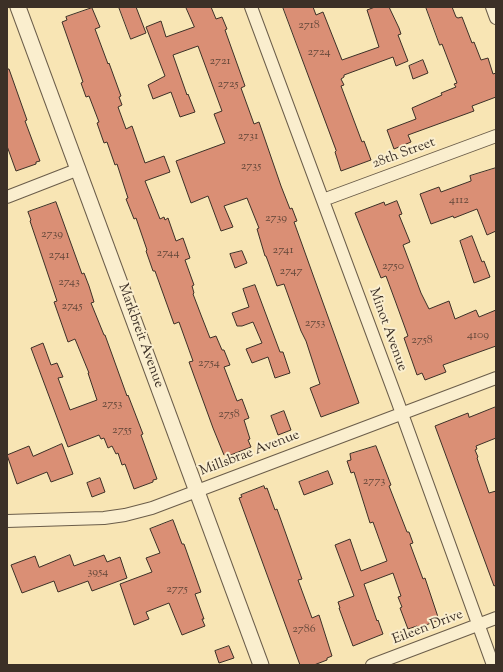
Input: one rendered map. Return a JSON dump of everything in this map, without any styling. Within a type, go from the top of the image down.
[{"type":"street","name":"Markbreit Avenue","points":[[18,7],[261,665]]},
{"type":"street","name":"Minot Avenue","points":[[251,7],[493,665]]},
{"type":"street","points":[[492,7],[496,18]]},
{"type":"street","name":"28th Street","points":[[323,200],[496,136]]},
{"type":"street","points":[[7,197],[79,170]]},
{"type":"street","name":"Millsbrae Avenue","points":[[7,521],[104,518],[125,515],[152,508],[196,490],[496,378]]},
{"type":"street","name":"Eileen Drive","points":[[372,665],[496,618]]},
{"type":"building","points":[[119,7],[136,7],[146,33],[131,39]]},
{"type":"building","points":[[186,7],[211,7],[216,19],[222,17],[227,29],[225,30],[245,86],[241,88],[254,124],[259,122],[281,186],[290,209],[292,208],[297,221],[294,222],[359,403],[321,417],[310,388],[320,384],[306,341],[284,284],[277,286],[265,256],[257,229],[259,228],[247,198],[224,206],[233,227],[221,231],[208,196],[191,203],[176,161],[225,143],[214,114],[222,111],[198,46],[173,55],[187,95],[188,94],[195,112],[180,117],[171,92],[153,99],[148,85],[165,76],[146,27],[161,21],[166,37],[194,27]]},
{"type":"building","points":[[283,7],[313,7],[316,15],[323,12],[342,60],[379,47],[367,10],[375,7],[389,7],[399,28],[401,34],[398,35],[408,61],[396,66],[393,57],[344,75],[341,79],[344,85],[341,86],[362,142],[364,141],[371,160],[341,171],[335,152],[336,151]]},
{"type":"building","points":[[426,7],[452,7],[456,17],[462,17],[472,43],[474,42],[481,60],[488,58],[493,74],[496,73],[496,97],[472,106],[474,111],[408,135],[411,142],[394,149],[387,130],[416,119],[412,108],[442,95],[441,93],[456,87],[454,84],[457,83],[442,44],[440,45]]},
{"type":"building","points":[[92,8],[100,27],[95,29],[121,96],[119,97],[122,105],[118,107],[126,129],[132,126],[145,163],[164,156],[170,172],[145,181],[160,219],[164,217],[165,220],[168,218],[176,241],[183,238],[190,258],[185,260],[194,285],[192,286],[193,294],[210,338],[216,336],[222,350],[224,350],[230,365],[224,367],[237,401],[242,399],[249,418],[244,420],[251,447],[228,456],[227,454],[224,455],[213,428],[189,362],[193,361],[179,322],[174,324],[155,271],[153,271],[136,218],[134,219],[126,199],[128,198],[117,164],[115,165],[107,142],[104,143],[97,123],[99,122],[89,96],[86,97],[81,83],[83,82],[62,22],[67,20],[66,17]]},
{"type":"building","points":[[423,60],[428,73],[413,79],[409,66]]},
{"type":"building","points":[[7,69],[9,69],[27,120],[25,121],[40,161],[36,162],[36,164],[16,171],[7,146]]},
{"type":"building","points":[[496,168],[496,231],[487,235],[477,209],[454,218],[453,216],[431,224],[420,194],[439,187],[441,192],[471,181],[470,176]]},
{"type":"building","points":[[397,201],[402,214],[399,215],[410,242],[403,245],[421,293],[429,309],[449,301],[455,319],[476,310],[479,317],[496,310],[496,346],[443,365],[446,372],[425,380],[422,373],[417,375],[404,338],[408,336],[386,276],[381,278],[355,213],[384,202],[385,205]]},
{"type":"building","points":[[56,202],[82,274],[84,273],[89,286],[94,302],[91,303],[105,335],[127,396],[128,395],[143,434],[141,435],[157,479],[134,489],[125,464],[122,465],[118,453],[116,454],[112,446],[108,448],[104,438],[101,439],[99,435],[68,447],[31,348],[43,343],[51,365],[57,363],[63,377],[58,378],[70,410],[97,400],[89,373],[75,339],[68,342],[54,302],[57,301],[28,212]]},
{"type":"building","points":[[472,236],[482,262],[484,261],[490,277],[474,283],[460,241]]},
{"type":"building","points":[[242,251],[247,263],[235,268],[230,254]]},
{"type":"building","points":[[255,285],[280,352],[283,352],[290,373],[275,378],[268,357],[252,363],[246,349],[262,343],[253,322],[242,326],[237,326],[232,313],[249,307],[243,289]]},
{"type":"building","points":[[496,407],[496,438],[476,446],[477,449],[475,450],[489,493],[496,491],[496,585],[494,586],[435,426],[468,413],[469,417]]},
{"type":"building","points":[[284,411],[291,430],[278,435],[271,416]]},
{"type":"building","points":[[62,444],[73,474],[51,482],[47,472],[17,484],[7,455],[29,446],[33,456]]},
{"type":"building","points":[[376,446],[391,485],[389,486],[407,532],[409,532],[413,543],[410,544],[423,579],[425,578],[439,620],[418,628],[417,626],[408,629],[400,608],[402,607],[398,597],[401,596],[393,573],[364,584],[383,634],[353,646],[338,602],[354,596],[335,545],[350,539],[361,571],[387,561],[373,522],[370,523],[354,472],[351,473],[347,461],[351,460],[350,454]]},
{"type":"building","points":[[328,471],[333,484],[304,495],[299,482]]},
{"type":"building","points":[[100,478],[105,492],[92,497],[87,483]]},
{"type":"building","points":[[264,486],[265,489],[267,488],[275,510],[277,509],[302,579],[298,580],[312,618],[319,615],[332,656],[327,658],[327,660],[314,665],[300,665],[239,498],[242,497],[241,495]]},
{"type":"building","points":[[173,520],[182,544],[184,544],[201,592],[195,594],[205,626],[182,635],[169,603],[146,612],[149,619],[134,625],[120,584],[152,572],[146,558],[160,553],[150,529]]},
{"type":"building","points":[[70,555],[74,566],[104,555],[107,562],[120,557],[127,578],[92,591],[88,581],[58,592],[54,581],[22,593],[11,565],[35,556],[39,567]]},
{"type":"building","points":[[229,646],[234,658],[219,663],[215,651]]}]
